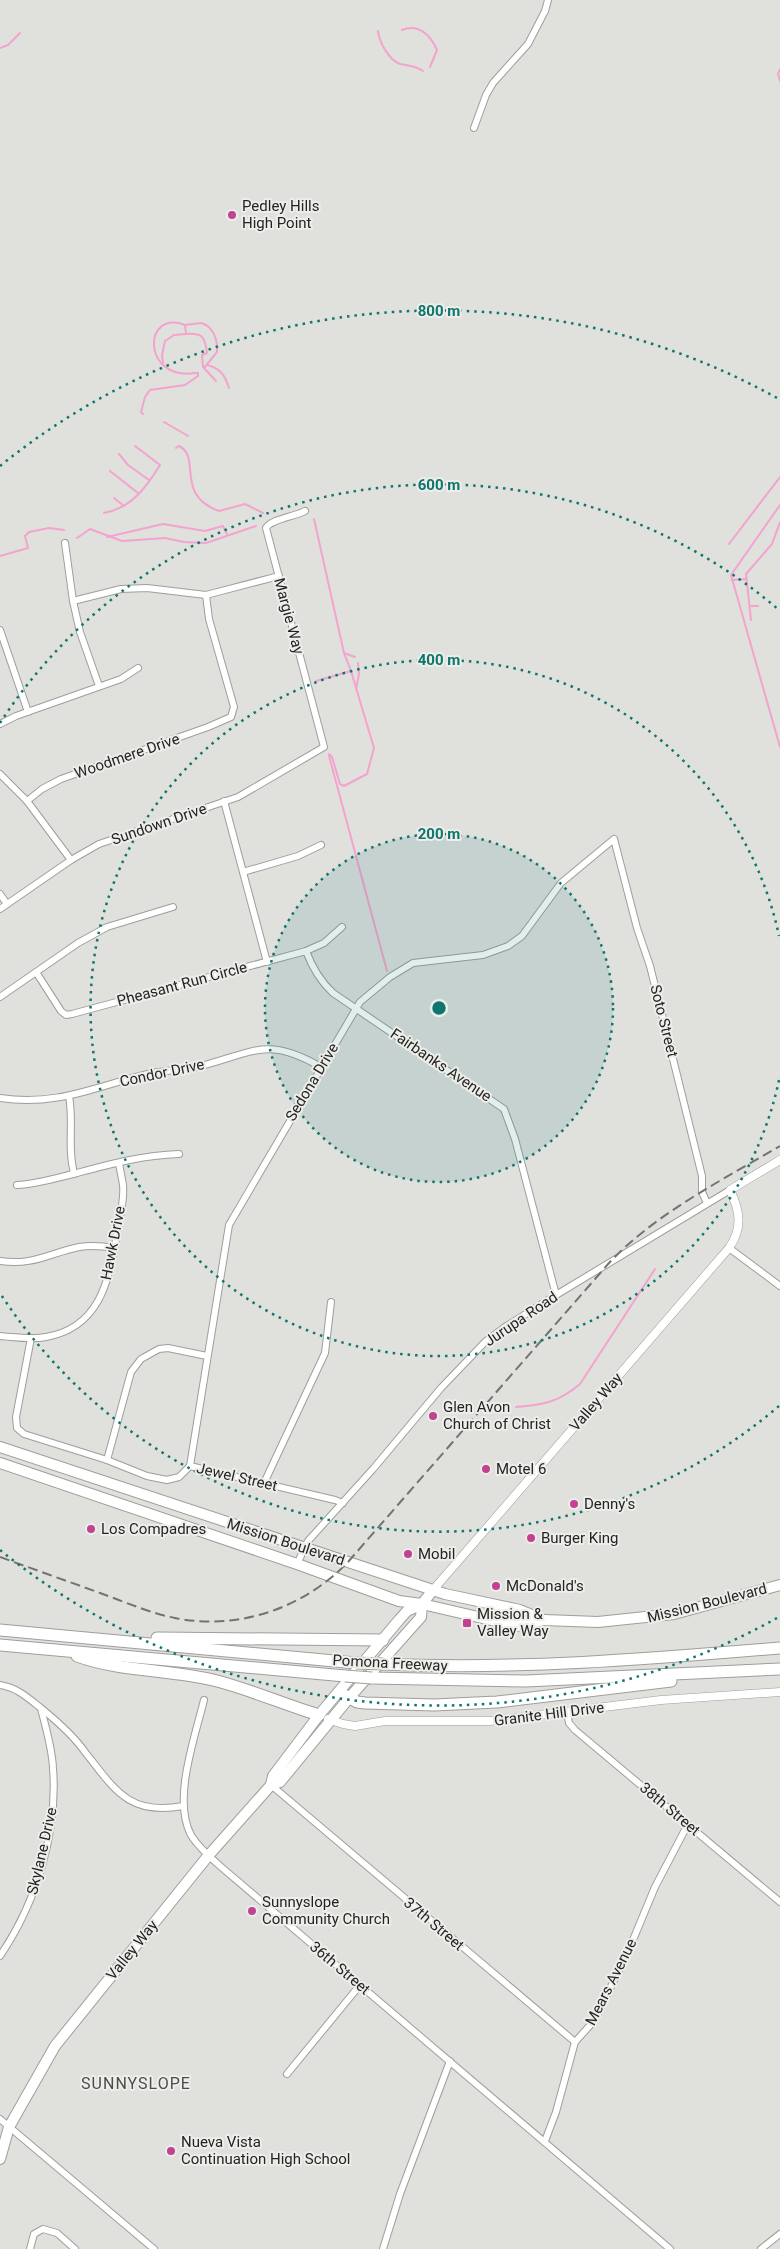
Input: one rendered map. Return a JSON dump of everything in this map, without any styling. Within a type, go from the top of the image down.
[{"type":"highway","name":"Pomona Freeway","points":[[0,1630],[356,1663],[436,1666],[541,1666],[780,1648]]},
{"type":"highway","points":[[68,1637],[383,1640]]},
{"type":"highway","name":"Pomona Freeway","points":[[0,1645],[372,1678],[526,1681],[780,1669]]},
{"type":"highway","points":[[61,1651],[92,1662],[176,1672],[217,1681],[319,1715]]},
{"type":"highway","points":[[344,1695],[357,1702],[365,1703],[434,1705],[497,1702],[738,1672]]},
{"type":"main road","name":"Mission Boulevard","points":[[0,1447],[433,1590],[520,1610],[544,1620]]},
{"type":"main road","name":"Mission Boulevard","points":[[0,1463],[297,1564],[399,1601],[422,1604],[516,1626],[544,1620],[598,1622],[644,1618],[704,1607],[780,1585]]},
{"type":"main road","name":"Valley Way","points":[[271,1785],[280,1782],[331,1720],[344,1695],[383,1640],[408,1611],[422,1604],[433,1590]]},
{"type":"main road","name":"Valley Way","points":[[0,2158],[9,2127],[55,2046],[208,1856],[271,1785],[273,1776],[319,1715],[344,1695],[421,1617],[422,1604]]},
{"type":"street","points":[[474,128],[486,95],[493,83],[528,44],[545,11],[548,0]]},
{"type":"street","name":"Margie Way","points":[[305,511],[296,516],[271,522],[266,528],[324,747]]},
{"type":"street","points":[[65,543],[73,601],[80,632],[99,686]]},
{"type":"street","points":[[73,601],[121,589],[146,588],[206,595],[278,576]]},
{"type":"street","name":"Woodmere Drive","points":[[27,801],[42,789],[61,779],[208,727],[231,717],[234,707],[209,619],[206,595]]},
{"type":"street","points":[[0,630],[28,712]]},
{"type":"street","points":[[0,724],[121,679],[138,668]]},
{"type":"street","name":"Sundown Drive","points":[[0,909],[71,860],[99,844],[224,802],[246,792],[324,747]]},
{"type":"street","points":[[0,774],[27,801],[71,860]]},
{"type":"street","points":[[224,802],[267,962]]},
{"type":"street","name":"Sedona Drive","points":[[190,1466],[206,1356],[232,1217],[360,1002],[405,966],[426,961],[483,955],[508,946],[522,936],[561,883],[614,839]]},
{"type":"street","name":"Soto Street","points":[[614,839],[637,928],[650,966],[702,1176],[702,1192],[707,1204]]},
{"type":"street","points":[[243,872],[292,858],[321,846]]},
{"type":"street","points":[[0,894],[7,904]]},
{"type":"street","points":[[0,997],[78,943],[107,927],[173,907]]},
{"type":"street","name":"Pheasant Run Circle","points":[[36,972],[61,1011],[66,1015],[306,951],[324,943],[342,927]]},
{"type":"street","name":"Fairbanks Avenue","points":[[306,951],[314,970],[326,986],[504,1109],[515,1140],[556,1295]]},
{"type":"street","name":"Condor Drive","points":[[0,1098],[32,1101],[69,1096],[153,1073],[200,1066],[264,1048],[294,1053],[321,1067]]},
{"type":"street","points":[[69,1096],[72,1125],[70,1152],[74,1173]]},
{"type":"street","points":[[17,1185],[39,1183],[119,1163],[162,1155],[179,1154]]},
{"type":"street","name":"Jurupa Road","points":[[297,1564],[303,1548],[434,1395],[474,1352],[505,1327],[556,1295],[780,1160]]},
{"type":"street","name":"Hawk Drive","points":[[0,1336],[46,1337],[65,1331],[81,1321],[94,1308],[104,1291],[114,1248],[124,1187],[119,1163]]},
{"type":"street","name":"Valley Way","points":[[433,1590],[730,1248],[738,1234],[740,1225],[738,1210],[730,1190]]},
{"type":"street","points":[[0,1261],[20,1263],[39,1260],[79,1248],[114,1248]]},
{"type":"street","points":[[730,1248],[780,1286]]},
{"type":"street","points":[[264,1483],[325,1354],[331,1302]]},
{"type":"street","name":"Jewel Street","points":[[30,1338],[16,1417],[17,1428],[24,1434],[107,1460],[147,1476],[167,1480],[178,1477],[190,1466],[343,1503]]},
{"type":"street","points":[[107,1460],[131,1372],[141,1359],[158,1349],[168,1348],[206,1356]]},
{"type":"street","points":[[0,1685],[19,1691],[41,1708],[74,1738],[103,1777],[124,1798],[149,1808],[183,1806],[187,1773],[204,1700]]},
{"type":"street","name":"Granite Hill Drive","points":[[319,1715],[354,1726],[385,1721],[466,1722],[504,1720],[661,1700],[780,1692]]},
{"type":"street","name":"Skylane Drive","points":[[0,1956],[20,1925],[31,1900],[48,1835],[53,1801],[54,1770],[41,1708]]},
{"type":"street","name":"38th Street","points":[[567,1712],[569,1723],[575,1730],[780,1902]]},
{"type":"street","name":"37th Street","points":[[271,1785],[575,2042]]},
{"type":"street","name":"36th Street","points":[[183,1806],[191,1834],[208,1856],[670,2249]]},
{"type":"street","name":"Mears Avenue","points":[[545,2141],[556,2112],[575,2042],[597,2015],[628,1952],[655,1887],[688,1824]]},
{"type":"street","points":[[287,2074],[360,1986]]},
{"type":"street","points":[[383,2249],[400,2194],[450,2061]]},
{"type":"street","points":[[0,2119],[154,2249]]},
{"type":"street","points":[[30,2249],[34,2234],[43,2229],[56,2233],[75,2249]]},
{"type":"street","points":[[761,2249],[780,2234]]},
{"type":"waterway","points":[[402,30],[414,28],[428,36],[437,50],[430,67]]},
{"type":"waterway","points":[[378,31],[382,45],[392,59],[400,64],[423,71]]},
{"type":"waterway","points":[[0,48],[8,45],[20,33]]},
{"type":"waterway","points":[[780,69],[778,74],[780,81]]},
{"type":"waterway","points":[[143,414],[141,412],[145,397],[150,390],[185,385],[198,376],[198,373],[178,373],[165,367],[157,357],[154,346],[155,335],[161,327],[171,323],[185,325]]},
{"type":"waterway","points":[[204,368],[217,352],[214,334],[209,327],[201,323],[185,325],[186,334],[196,334],[204,339],[207,353],[202,355],[203,367],[216,381]]},
{"type":"waterway","points":[[163,363],[162,355],[165,341],[174,335],[186,334]]},
{"type":"waterway","points":[[207,365],[221,373],[226,379],[229,388]]},
{"type":"waterway","points":[[164,422],[188,436]]},
{"type":"waterway","points":[[104,513],[130,502],[149,482],[160,465],[135,446]]},
{"type":"waterway","points":[[176,448],[179,446],[185,451],[189,459],[193,486],[197,496],[205,504],[219,511],[245,504],[263,513]]},
{"type":"waterway","points":[[119,454],[128,465],[149,480]]},
{"type":"waterway","points":[[110,471],[138,493]]},
{"type":"waterway","points":[[729,544],[780,477]]},
{"type":"waterway","points":[[114,498],[124,506]]},
{"type":"waterway","points":[[780,505],[731,575],[780,747]]},
{"type":"waterway","points":[[314,519],[344,653],[351,671]]},
{"type":"waterway","points":[[751,620],[746,574],[772,544],[780,522]]},
{"type":"waterway","points":[[107,537],[163,524],[205,531],[223,526],[227,534]]},
{"type":"waterway","points":[[77,538],[90,529],[122,541],[165,538],[184,542],[206,543],[256,526]]},
{"type":"waterway","points":[[0,556],[28,548],[25,536],[29,532],[49,528],[64,530]]},
{"type":"waterway","points":[[732,580],[746,579]]},
{"type":"waterway","points":[[751,606],[758,606]]},
{"type":"waterway","points":[[344,653],[355,657]]},
{"type":"waterway","points":[[356,689],[359,674],[358,663]]},
{"type":"waterway","points":[[316,681],[351,671],[374,748],[367,774],[344,786],[340,784],[332,757],[329,754]]},
{"type":"waterway","points":[[329,756],[387,971]]},
{"type":"waterway","points":[[516,1407],[550,1402],[565,1395],[580,1384],[655,1269]]},
{"type":"railway","points":[[0,1557],[138,1607],[175,1618],[199,1621],[246,1618],[269,1612],[291,1603],[331,1578],[348,1562],[609,1263],[627,1245],[668,1213],[780,1146]]},
{"type":"place","name":"Pedley Hills High Point","points":[[232,215]]},
{"type":"place","name":"Glen Avon Church of Christ","points":[[433,1416]]},
{"type":"place","name":"Motel 6","points":[[486,1469]]},
{"type":"place","name":"Denny's","points":[[574,1504]]},
{"type":"place","name":"Los Compadres","points":[[91,1529]]},
{"type":"place","name":"Burger King","points":[[531,1538]]},
{"type":"place","name":"Mobil","points":[[408,1554]]},
{"type":"place","name":"McDonald's","points":[[496,1586]]},
{"type":"place","name":"Mission & Valley Way","points":[[467,1623]]},
{"type":"place","name":"Sunnyslope Community Church","points":[[252,1911]]},
{"type":"place","name":"Nueva Vista Continuation High School","points":[[171,2151]]},
{"type":"district","name":"SUNNYSLOPE","points":[[136,2083]]}]
